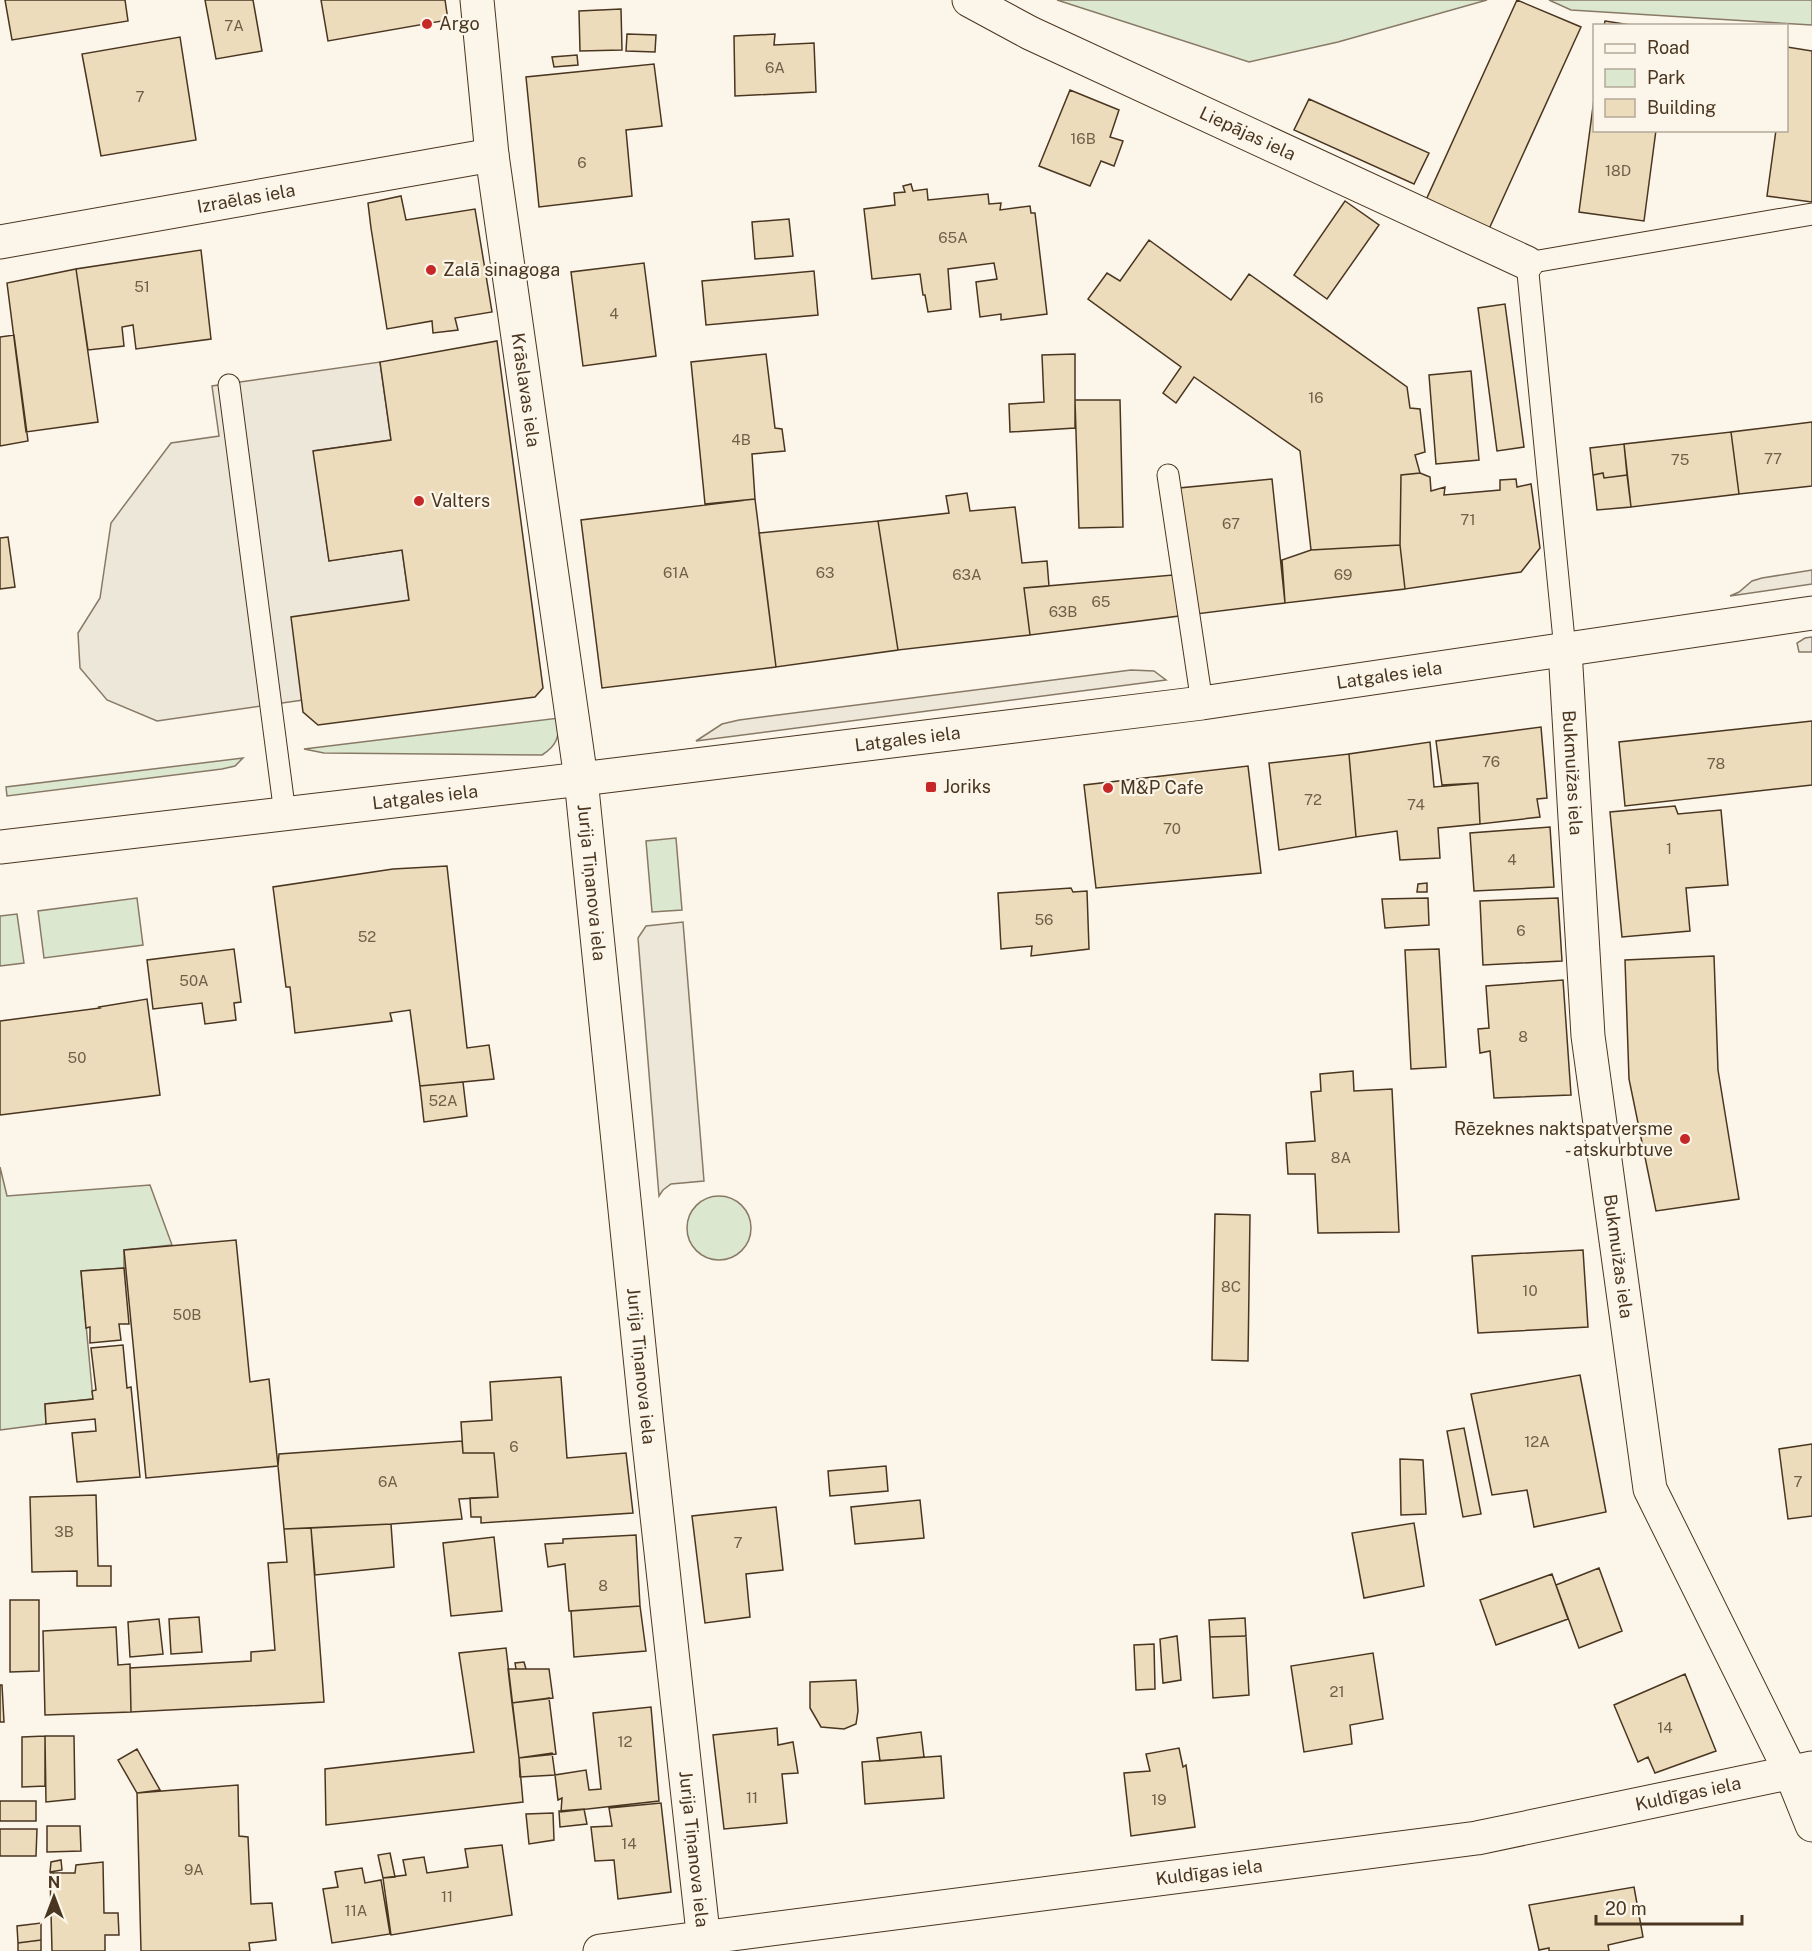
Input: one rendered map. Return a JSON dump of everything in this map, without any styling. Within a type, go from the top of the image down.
[{"type":"street","name":"Krāslavas iela","points":[[477,0],[492,155],[580,779]]},
{"type":"street","name":"Liepājas iela","points":[[969,0],[1040,38],[1527,263]]},
{"type":"street","name":"Izraēlas iela","points":[[0,242],[492,155]]},
{"type":"street","name":"Latgales iela","points":[[0,847],[1202,703],[1812,613]]},
{"type":"street","name":"Bukmuižas iela","points":[[1565,650],[1588,1036],[1650,1489],[1801,1771],[1812,1825]]},
{"type":"street","name":"Jurija Tiņanova iela","points":[[580,779],[647,1425],[705,1944]]},
{"type":"street","name":"Kuldīgas iela","points":[[600,1951],[705,1944],[1477,1838],[1801,1771]]},
{"type":"lane","points":[[1565,650],[1527,263],[1812,214]]},
{"type":"lane","points":[[229,385],[285,814]]},
{"type":"lane","points":[[1168,475],[1202,703]]},
{"type":"green space","points":[[1057,0],[1487,0],[1338,42],[1249,62]]},
{"type":"green space","points":[[1549,0],[1812,0],[1812,25],[1571,10]]},
{"type":"green space","points":[[559,718],[557,740],[542,755],[324,753],[304,749]]},
{"type":"green space","points":[[243,758],[235,766],[222,769],[7,796],[6,787]]},
{"type":"green space","points":[[676,838],[682,910],[652,912],[646,841]]},
{"type":"green space","points":[[137,898],[143,945],[44,958],[38,911]]},
{"type":"green space","points":[[17,914],[24,963],[0,966],[0,916]]},
{"type":"green space","points":[[0,1167],[7,1196],[150,1185],[172,1245],[124,1250],[124,1268],[81,1271],[93,1399],[45,1404],[46,1424],[0,1430]]},
{"type":"green space","points":[[713,1196],[725,1196],[742,1205],[749,1216],[751,1228],[749,1240],[742,1251],[725,1260],[713,1260],[701,1255],[692,1246],[687,1234],[687,1222],[692,1210],[701,1201]]},
{"type":"shaded area","points":[[380,362],[391,440],[314,451],[329,561],[402,550],[409,600],[303,700],[157,721],[107,700],[80,668],[78,633],[100,598],[111,523],[171,443],[219,436],[212,386]]},
{"type":"shaded area","points":[[1812,570],[1812,584],[1730,596],[1752,581]]},
{"type":"shaded area","points":[[1812,637],[1812,652],[1799,652],[1797,643]]},
{"type":"shaded area","points":[[1131,670],[1154,671],[1166,680],[696,741],[722,724],[739,720]]},
{"type":"shaded area","points":[[683,922],[704,1181],[671,1184],[659,1196],[638,938],[646,926]]},
{"type":"building","points":[[5,0],[125,0],[128,21],[12,40]]},
{"type":"building","points":[[205,0],[253,0],[262,51],[216,59]]},
{"type":"building","points":[[321,0],[445,0],[448,20],[328,41]]},
{"type":"building","points":[[1517,0],[1581,27],[1489,229],[1426,200]]},
{"type":"building","points":[[621,9],[622,50],[580,51],[579,11]]},
{"type":"building","points":[[1605,21],[1624,24],[1604,24]]},
{"type":"building","points":[[627,34],[656,35],[655,52],[626,51]]},
{"type":"building","points":[[775,34],[774,45],[814,43],[816,92],[735,96],[734,36]]},
{"type":"building","points":[[180,37],[196,140],[101,156],[82,54]]},
{"type":"building","points":[[1788,47],[1812,51],[1812,202],[1767,196],[1776,132],[1788,132]]},
{"type":"building","points":[[577,55],[578,65],[554,67],[552,57]]},
{"type":"building","points":[[654,64],[662,126],[626,130],[632,196],[539,207],[526,77]]},
{"type":"building","points":[[1070,90],[1119,110],[1110,137],[1123,141],[1114,166],[1101,161],[1090,186],[1039,166]]},
{"type":"building","points":[[1309,99],[1429,153],[1414,184],[1294,130]]},
{"type":"building","points":[[1593,107],[1593,132],[1656,132],[1644,221],[1579,212]]},
{"type":"building","points":[[911,184],[913,191],[927,189],[928,200],[988,194],[989,204],[1001,203],[1000,210],[1030,206],[1031,213],[1035,213],[1047,314],[1001,320],[1001,314],[980,317],[976,282],[997,279],[994,263],[948,269],[951,309],[928,312],[920,274],[872,279],[864,209],[895,205],[894,193],[905,192],[903,186]]},
{"type":"building","name":"Zalā sinagoga","points":[[401,196],[406,220],[475,209],[492,312],[455,318],[458,330],[433,333],[432,321],[387,329],[368,203]]},
{"type":"building","points":[[1345,201],[1379,225],[1327,299],[1294,275]]},
{"type":"building","points":[[789,219],[793,256],[755,259],[752,222]]},
{"type":"building","points":[[1149,240],[1231,300],[1249,274],[1407,387],[1410,408],[1420,409],[1425,452],[1415,455],[1420,473],[1401,475],[1400,545],[1311,550],[1300,451],[1194,377],[1176,403],[1163,393],[1181,367],[1088,299],[1107,273],[1120,281]]},
{"type":"building","points":[[201,250],[211,339],[136,349],[133,325],[122,327],[124,346],[88,350],[76,269]]},
{"type":"building","points":[[644,263],[656,356],[583,366],[571,272]]},
{"type":"building","points":[[76,269],[98,422],[26,432],[7,283]]},
{"type":"building","points":[[814,271],[818,315],[706,325],[702,281]]},
{"type":"building","points":[[1505,304],[1524,447],[1497,451],[1478,308]]},
{"type":"building","points":[[14,335],[28,441],[0,446],[0,337]]},
{"type":"building","name":"Valters","points":[[497,341],[543,688],[535,697],[318,725],[303,712],[291,617],[409,600],[402,550],[329,561],[313,451],[391,440],[380,362]]},
{"type":"building","points":[[766,354],[775,428],[782,429],[785,451],[752,454],[755,499],[705,504],[691,362]]},
{"type":"building","points":[[1075,354],[1075,428],[1010,432],[1009,404],[1044,402],[1042,355]]},
{"type":"building","points":[[1471,371],[1479,460],[1436,464],[1429,375]]},
{"type":"building","points":[[1075,400],[1120,400],[1123,527],[1079,528]]},
{"type":"building","points":[[1812,422],[1812,486],[1739,494],[1731,432]]},
{"type":"building","points":[[1731,432],[1739,494],[1631,507],[1624,444]]},
{"type":"building","points":[[1624,444],[1627,475],[1604,478],[1603,473],[1593,475],[1590,448]]},
{"type":"building","points":[[1420,473],[1430,477],[1431,491],[1445,487],[1444,495],[1500,490],[1500,480],[1516,479],[1517,487],[1531,484],[1540,548],[1521,572],[1405,589],[1400,545],[1401,475]]},
{"type":"building","points":[[1603,473],[1604,478],[1627,475],[1631,507],[1597,510],[1593,475]]},
{"type":"building","points":[[1272,479],[1285,603],[1196,614],[1179,488]]},
{"type":"building","points":[[967,493],[970,511],[1015,507],[1022,563],[1047,561],[1049,586],[1024,588],[1030,635],[898,650],[878,521],[949,513],[946,496]]},
{"type":"building","points":[[755,499],[776,667],[602,688],[581,520]]},
{"type":"building","points":[[878,521],[898,650],[776,667],[759,533]]},
{"type":"building","points":[[8,537],[15,587],[0,589],[0,538]]},
{"type":"building","points":[[1400,545],[1405,589],[1285,603],[1282,560],[1311,550]]},
{"type":"building","points":[[1173,575],[1179,616],[1030,635],[1024,588]]},
{"type":"building","points":[[1812,721],[1812,785],[1625,806],[1619,742]]},
{"type":"building","points":[[1541,727],[1547,798],[1537,799],[1540,817],[1480,824],[1478,783],[1442,785],[1436,741]]},
{"type":"building","points":[[1430,742],[1434,787],[1478,783],[1480,824],[1438,828],[1440,858],[1400,860],[1397,831],[1356,837],[1349,754]]},
{"type":"building","points":[[1349,754],[1356,837],[1279,850],[1269,763]]},
{"type":"building","points":[[1248,766],[1261,873],[1096,888],[1084,785]]},
{"type":"building","points":[[1675,806],[1678,814],[1721,810],[1728,885],[1686,888],[1690,931],[1622,937],[1610,812]]},
{"type":"building","points":[[1550,827],[1554,887],[1474,891],[1470,833]]},
{"type":"building","points":[[447,866],[467,1048],[489,1045],[494,1079],[420,1086],[410,1010],[390,1013],[392,1021],[295,1033],[290,987],[286,987],[273,887],[393,869]]},
{"type":"building","points":[[1427,883],[1427,892],[1417,892],[1418,884]]},
{"type":"building","points":[[1071,888],[1073,892],[1087,891],[1089,949],[1031,956],[1032,946],[1001,949],[998,893]]},
{"type":"building","points":[[1428,898],[1429,925],[1385,928],[1382,899]]},
{"type":"building","points":[[1558,898],[1562,961],[1483,965],[1480,901]]},
{"type":"building","points":[[234,949],[241,1002],[234,1003],[236,1020],[205,1024],[202,1003],[153,1009],[147,960]]},
{"type":"building","points":[[1439,949],[1446,1067],[1411,1069],[1405,950]]},
{"type":"building","name":"Rēzeknes naktspatversme - atskurbtuve","points":[[1714,956],[1718,1070],[1739,1199],[1656,1211],[1629,1079],[1625,960]]},
{"type":"building","points":[[1563,980],[1571,1095],[1494,1098],[1490,1051],[1480,1053],[1478,1029],[1489,1028],[1486,986]]},
{"type":"building","points":[[147,999],[160,1095],[0,1115],[0,1021],[100,1008]]},
{"type":"building","points":[[1353,1071],[1354,1091],[1392,1089],[1399,1232],[1318,1233],[1315,1174],[1288,1174],[1286,1143],[1315,1141],[1311,1092],[1321,1091],[1320,1074]]},
{"type":"building","points":[[463,1082],[467,1116],[424,1122],[420,1086]]},
{"type":"building","points":[[1215,1214],[1250,1215],[1248,1361],[1212,1360]]},
{"type":"building","points":[[236,1240],[250,1382],[269,1379],[278,1466],[146,1478],[124,1250]]},
{"type":"building","points":[[1583,1250],[1588,1327],[1478,1333],[1472,1256]]},
{"type":"building","points":[[124,1268],[129,1324],[119,1324],[121,1340],[90,1343],[90,1327],[86,1328],[81,1271]]},
{"type":"building","points":[[123,1345],[127,1388],[131,1387],[140,1477],[77,1482],[72,1433],[96,1431],[95,1419],[46,1424],[45,1404],[93,1399],[92,1391],[96,1390],[91,1348]]},
{"type":"building","points":[[1580,1375],[1606,1512],[1534,1527],[1527,1490],[1492,1495],[1471,1394]]},
{"type":"building","points":[[561,1377],[567,1458],[626,1453],[633,1513],[481,1523],[481,1517],[471,1517],[470,1498],[498,1497],[494,1453],[463,1453],[461,1422],[492,1420],[490,1382]]},
{"type":"building","points":[[1464,1428],[1481,1514],[1463,1517],[1447,1431]]},
{"type":"building","points":[[462,1441],[463,1453],[494,1453],[498,1497],[459,1499],[462,1519],[284,1529],[279,1454]]},
{"type":"building","points":[[1812,1444],[1812,1516],[1788,1519],[1779,1449]]},
{"type":"building","points":[[1400,1459],[1423,1460],[1426,1514],[1401,1515]]},
{"type":"building","points":[[886,1466],[888,1491],[830,1496],[828,1471]]},
{"type":"building","points":[[96,1495],[98,1566],[111,1566],[111,1586],[77,1586],[77,1571],[32,1572],[30,1497]]},
{"type":"building","points":[[920,1500],[924,1538],[855,1544],[851,1507]]},
{"type":"building","points":[[776,1507],[783,1570],[746,1574],[750,1617],[705,1623],[692,1516]]},
{"type":"building","points":[[1414,1523],[1424,1586],[1364,1598],[1352,1533]]},
{"type":"building","points":[[391,1524],[394,1567],[315,1575],[311,1528]]},
{"type":"building","points":[[311,1528],[324,1702],[131,1712],[130,1668],[251,1661],[251,1652],[275,1650],[268,1563],[287,1562],[284,1529]]},
{"type":"building","points":[[636,1535],[640,1606],[569,1611],[565,1564],[548,1567],[545,1544],[563,1543],[563,1539]]},
{"type":"building","points":[[494,1537],[502,1611],[451,1616],[443,1543]]},
{"type":"building","points":[[1599,1568],[1622,1631],[1579,1648],[1556,1585]]},
{"type":"building","points":[[1552,1574],[1568,1619],[1496,1645],[1480,1600]]},
{"type":"building","points":[[10,1600],[39,1600],[39,1671],[10,1672]]},
{"type":"building","points":[[640,1606],[646,1651],[574,1657],[571,1611]]},
{"type":"building","points":[[199,1617],[202,1652],[171,1654],[169,1619]]},
{"type":"building","points":[[1245,1618],[1246,1636],[1210,1637],[1209,1620]]},
{"type":"building","points":[[159,1619],[163,1654],[130,1657],[128,1622]]},
{"type":"building","points":[[116,1627],[118,1665],[130,1664],[131,1712],[45,1715],[43,1631]]},
{"type":"building","points":[[1177,1636],[1181,1680],[1163,1683],[1160,1639]]},
{"type":"building","points":[[1246,1636],[1249,1695],[1213,1698],[1210,1637]]},
{"type":"building","points":[[1154,1644],[1155,1689],[1136,1690],[1134,1645]]},
{"type":"building","points":[[506,1648],[523,1802],[326,1825],[325,1769],[474,1752],[459,1653]]},
{"type":"building","points":[[1373,1653],[1383,1719],[1350,1725],[1352,1744],[1304,1752],[1291,1666]]},
{"type":"building","points":[[524,1662],[526,1669],[516,1669],[515,1663]]},
{"type":"building","points":[[508,1669],[549,1669],[553,1698],[512,1703]]},
{"type":"building","points":[[1685,1674],[1716,1751],[1655,1773],[1648,1757],[1638,1762],[1614,1705]]},
{"type":"building","points":[[856,1680],[858,1711],[856,1724],[844,1729],[821,1727],[810,1708],[810,1682]]},
{"type":"building","points":[[0,1685],[2,1685],[4,1722],[0,1722]]},
{"type":"building","points":[[549,1698],[556,1754],[519,1758],[512,1703]]},
{"type":"building","points":[[651,1707],[659,1801],[561,1812],[562,1798],[558,1800],[555,1775],[586,1770],[589,1790],[601,1789],[593,1713]]},
{"type":"building","points":[[777,1728],[778,1745],[793,1742],[798,1773],[782,1774],[787,1823],[724,1829],[713,1735]]},
{"type":"building","points":[[921,1732],[924,1757],[880,1761],[877,1738]]},
{"type":"building","points":[[45,1736],[45,1786],[22,1787],[22,1737]]},
{"type":"building","points":[[45,1736],[74,1736],[75,1799],[46,1802]]},
{"type":"building","points":[[1179,1748],[1183,1767],[1186,1765],[1195,1827],[1131,1836],[1124,1773],[1150,1771],[1146,1754]]},
{"type":"building","points":[[137,1749],[160,1790],[137,1793],[118,1760]]},
{"type":"building","points":[[552,1753],[555,1775],[520,1777],[519,1758]]},
{"type":"building","points":[[941,1756],[944,1798],[865,1804],[862,1762]]},
{"type":"building","points":[[238,1785],[239,1836],[248,1837],[251,1904],[272,1903],[276,1940],[249,1943],[250,1951],[141,1951],[137,1793]]},
{"type":"building","points":[[0,1801],[36,1801],[36,1821],[0,1821]]},
{"type":"building","points":[[661,1803],[671,1892],[618,1899],[614,1860],[595,1861],[591,1827],[612,1826],[609,1808]]},
{"type":"building","points":[[584,1809],[587,1824],[560,1827],[559,1811]]},
{"type":"building","points":[[553,1813],[554,1840],[529,1844],[526,1814]]},
{"type":"building","points":[[47,1826],[80,1826],[81,1851],[47,1852]]},
{"type":"building","points":[[0,1829],[37,1829],[36,1856],[0,1856]]},
{"type":"building","points":[[502,1845],[512,1915],[391,1935],[383,1878],[406,1875],[403,1860],[424,1857],[427,1873],[468,1867],[465,1849]]},
{"type":"building","points":[[390,1853],[395,1877],[383,1878],[378,1855]]},
{"type":"building","points":[[61,1860],[62,1870],[50,1872],[51,1862]]},
{"type":"building","points":[[103,1862],[104,1913],[118,1913],[119,1935],[105,1935],[105,1951],[52,1951],[50,1873],[75,1873],[76,1865]]},
{"type":"building","points":[[362,1868],[365,1883],[381,1880],[390,1934],[332,1943],[323,1889],[338,1887],[335,1872]]},
{"type":"building","points":[[1634,1887],[1643,1937],[1608,1945],[1609,1951],[1549,1951],[1549,1948],[1539,1950],[1529,1905]]},
{"type":"building","points":[[41,1923],[41,1940],[18,1943],[17,1926]]},
{"type":"building","points":[[41,1940],[41,1951],[18,1951],[18,1943]]},
{"type":"place","name":"Argo","points":[[427,24]]},
{"type":"place","name":"Zalā sinagoga","points":[[431,270]]},
{"type":"place","name":"Valters","points":[[419,501]]},
{"type":"place","name":"Joriks","points":[[931,787]]},
{"type":"place","name":"M&P Cafe","points":[[1108,788]]},
{"type":"place","name":"Rēzeknes naktspatversme - atskurbtuve","points":[[1685,1139]]}]
